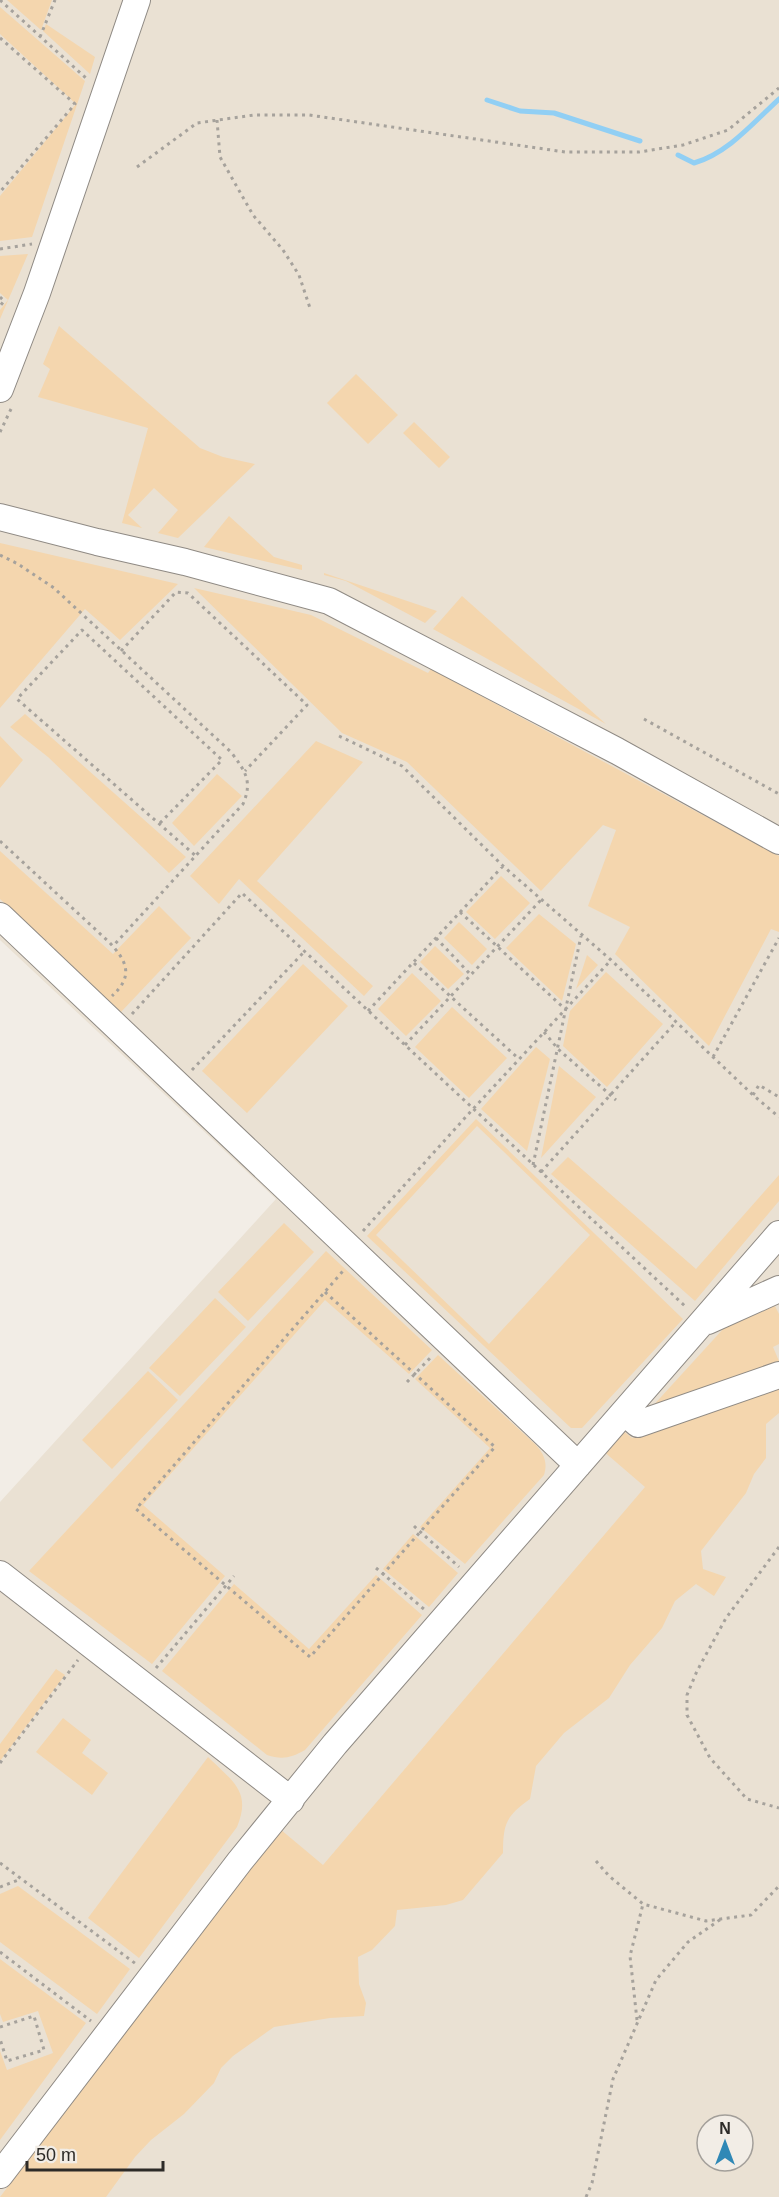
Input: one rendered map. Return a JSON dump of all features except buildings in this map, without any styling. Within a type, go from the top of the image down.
[{"type":"lane","points":[[0,389],[37,293],[137,0]]},
{"type":"lane","points":[[0,517],[185,562],[329,601],[617,751],[779,841]]},
{"type":"lane","points":[[0,916],[578,1465]]},
{"type":"lane","points":[[0,2175],[240,1861],[335,1744],[624,1412],[698,1319],[779,1234]]},
{"type":"lane","points":[[698,1319],[779,1289]]},
{"type":"lane","points":[[624,1412],[638,1424],[779,1375]]},
{"type":"lane","points":[[0,1574],[291,1800]]},
{"type":"path","points":[[0,0],[88,80]]},
{"type":"path","points":[[40,37],[55,0]]},
{"type":"path","points":[[0,38],[17,56],[75,104],[0,192]]},
{"type":"path","points":[[136,167],[197,123],[254,116],[309,116],[565,153],[639,153],[683,145],[728,130],[779,88]]},
{"type":"path","points":[[217,120],[220,157],[253,215],[283,250],[299,275],[311,311]]},
{"type":"path","points":[[0,297],[4,301],[0,306]]},
{"type":"path","points":[[0,555],[54,588],[231,753],[245,771],[249,791],[243,804],[197,857],[113,946]]},
{"type":"path","points":[[121,651],[176,592],[188,593],[307,705],[245,771]]},
{"type":"path","points":[[160,824],[222,760],[82,630],[17,699],[197,857]]},
{"type":"path","points":[[645,718],[779,794]]},
{"type":"path","points":[[339,736],[402,766],[503,866],[611,960],[779,1117]]},
{"type":"path","points":[[0,842],[113,946],[124,960],[125,978],[120,988],[99,1010]]},
{"type":"path","points":[[368,1011],[503,866]]},
{"type":"path","points":[[126,1021],[242,893],[698,1319]]},
{"type":"path","points":[[405,1045],[542,899]]},
{"type":"path","points":[[460,912],[566,1010]]},
{"type":"path","points":[[533,1165],[582,936]]},
{"type":"path","points":[[436,938],[471,975]]},
{"type":"path","points":[[713,1057],[779,938]]},
{"type":"path","points":[[186,1077],[304,952]]},
{"type":"path","points":[[358,1238],[611,960]]},
{"type":"path","points":[[414,963],[519,1059]]},
{"type":"path","points":[[541,1172],[676,1022]]},
{"type":"path","points":[[544,1032],[558,1048],[616,1100]]},
{"type":"path","points":[[753,1095],[759,1085],[779,1097]]},
{"type":"path","points":[[325,1292],[495,1447],[310,1657],[136,1509],[347,1266]]},
{"type":"path","points":[[407,1382],[438,1349]]},
{"type":"path","points":[[414,1526],[465,1572]]},
{"type":"path","points":[[779,1547],[726,1618],[703,1660],[687,1695],[687,1715],[710,1758],[747,1799],[779,1808]]},
{"type":"path","points":[[376,1568],[429,1614]]},
{"type":"path","points":[[151,1674],[234,1576]]},
{"type":"path","points":[[0,1763],[81,1656]]},
{"type":"path","points":[[596,1861],[609,1876],[643,1904],[706,1921],[751,1915],[779,1886]]},
{"type":"path","points":[[0,1863],[138,1965]]},
{"type":"path","points":[[0,1887],[21,1879]]},
{"type":"path","points":[[638,2022],[630,1956],[643,1904]]},
{"type":"path","points":[[586,2197],[592,2183],[613,2079],[656,1980],[688,1942],[721,1919]]},
{"type":"path","points":[[0,1952],[94,2024]]},
{"type":"path","points":[[0,2027],[33,2016],[44,2049],[7,2061],[0,2039]]},
{"type":"shaded area","points":[[0,0],[779,0],[779,2197],[0,2197],[0,1502],[276,1199],[0,940]]},
{"type":"shaded area","points":[[7,0],[52,0],[41,30]]},
{"type":"shaded area","points":[[0,7],[85,81],[32,237],[0,241],[0,196],[76,104],[0,34]]},
{"type":"shaded area","points":[[46,24],[95,57],[90,74],[43,31]]},
{"type":"shaded area","points":[[28,254],[0,319],[0,310],[8,300],[0,293],[0,256]]},
{"type":"shaded area","points":[[59,326],[200,448],[223,457],[255,464],[178,538],[158,533],[178,510],[154,488],[128,515],[142,528],[122,523],[148,428],[38,397],[50,369],[43,364]]},
{"type":"shaded area","points":[[356,374],[398,415],[368,444],[327,403]]},
{"type":"shaded area","points":[[414,422],[450,457],[439,468],[403,433]]},
{"type":"shaded area","points":[[229,516],[274,557],[302,565],[302,570],[204,547]]},
{"type":"shaded area","points":[[0,543],[178,584],[120,640],[85,609],[0,708]]},
{"type":"shaded area","points":[[324,573],[437,611],[425,623],[346,581],[324,575]]},
{"type":"shaded area","points":[[194,588],[311,615],[428,673],[431,669],[779,856],[779,932],[771,929],[709,1046],[615,954],[630,927],[588,906],[616,830],[603,825],[541,891],[407,762],[342,733]]},
{"type":"shaded area","points":[[462,596],[606,724],[433,629]]},
{"type":"shaded area","points":[[25,714],[186,857],[169,873],[48,757],[10,727]]},
{"type":"shaded area","points":[[0,736],[23,760],[0,788]]},
{"type":"shaded area","points":[[316,741],[363,762],[257,881],[373,986],[364,996],[239,879],[219,904],[190,876]]},
{"type":"shaded area","points":[[217,774],[242,796],[194,846],[172,823]]},
{"type":"shaded area","points":[[0,851],[113,954],[159,906],[191,938],[121,1012],[0,899]]},
{"type":"shaded area","points":[[501,876],[530,903],[495,939],[466,912]]},
{"type":"shaded area","points":[[539,914],[576,944],[562,1001],[506,948]]},
{"type":"shaded area","points":[[459,922],[487,949],[472,965],[444,938]]},
{"type":"shaded area","points":[[435,946],[464,974],[448,989],[420,962]]},
{"type":"shaded area","points":[[587,955],[598,965],[576,989]]},
{"type":"shaded area","points":[[303,964],[348,1006],[247,1113],[202,1071]]},
{"type":"shaded area","points":[[606,972],[663,1024],[607,1087],[563,1046],[570,1011]]},
{"type":"shaded area","points":[[412,973],[441,1001],[406,1036],[378,1009]]},
{"type":"shaded area","points":[[452,1007],[507,1058],[469,1098],[415,1047]]},
{"type":"shaded area","points":[[536,1047],[550,1059],[527,1151],[481,1109]]},
{"type":"shaded area","points":[[559,1066],[596,1097],[541,1158]]},
{"type":"shaded area","points":[[476,1119],[683,1319],[582,1428],[571,1428],[367,1236]],"holes":[[[477,1126],[590,1235],[489,1344],[376,1235]]]},
{"type":"shaded area","points":[[568,1157],[696,1269],[779,1175],[779,1201],[695,1301],[551,1174]]},
{"type":"shaded area","points":[[284,1223],[314,1252],[248,1321],[218,1292]]},
{"type":"shaded area","points":[[326,1251],[432,1350],[409,1374],[325,1300],[143,1505],[225,1576],[152,1664],[29,1571]]},
{"type":"shaded area","points":[[215,1298],[246,1327],[180,1396],[149,1368]]},
{"type":"shaded area","points":[[775,1306],[779,1314],[779,1344],[773,1347],[779,1361],[650,1409],[724,1328]]},
{"type":"shaded area","points":[[438,1355],[535,1444],[545,1462],[544,1475],[465,1564],[420,1527],[490,1448],[415,1379]]},
{"type":"shaded area","points":[[148,1371],[178,1400],[112,1469],[82,1440]]},
{"type":"shaded area","points":[[779,1383],[779,1413],[766,1424],[766,1458],[754,1474],[746,1493],[701,1551],[703,1569],[726,1577],[714,1596],[696,1584],[675,1601],[662,1628],[630,1665],[609,1698],[564,1733],[536,1766],[530,1799],[511,1816],[505,1828],[503,1853],[463,1900],[446,1905],[397,1910],[395,1926],[372,1950],[358,1957],[359,1984],[366,2003],[364,2016],[330,2018],[274,2027],[233,2056],[221,2068],[214,2083],[184,2114],[151,2140],[135,2157],[106,2197],[0,2197],[280,1829],[323,1865],[645,1487],[602,1450],[621,1429],[632,1438]]},
{"type":"shaded area","points":[[413,1534],[458,1573],[429,1607],[383,1569]]},
{"type":"shaded area","points":[[376,1575],[422,1615],[305,1750],[295,1755],[282,1758],[267,1755],[162,1671],[234,1584],[309,1649]]},
{"type":"shaded area","points":[[56,1669],[65,1675],[0,1761],[0,1744]]},
{"type":"shaded area","points":[[63,1718],[91,1740],[82,1753],[108,1773],[92,1795],[36,1752]]},
{"type":"shaded area","points":[[208,1757],[232,1780],[241,1795],[241,1815],[237,1827],[139,1958],[88,1918]]},
{"type":"shaded area","points":[[18,1886],[130,1969],[97,2014],[0,1942],[0,1894]]},
{"type":"shaded area","points":[[0,1959],[86,2023],[0,2140],[0,2051],[7,2070],[53,2053],[38,2011],[3,2022],[0,2014]]},
{"type":"waterway","points":[[678,155],[694,163],[718,152],[740,136],[779,99]]},
{"type":"waterway","points":[[487,100],[520,111],[554,113],[640,141]]}]
